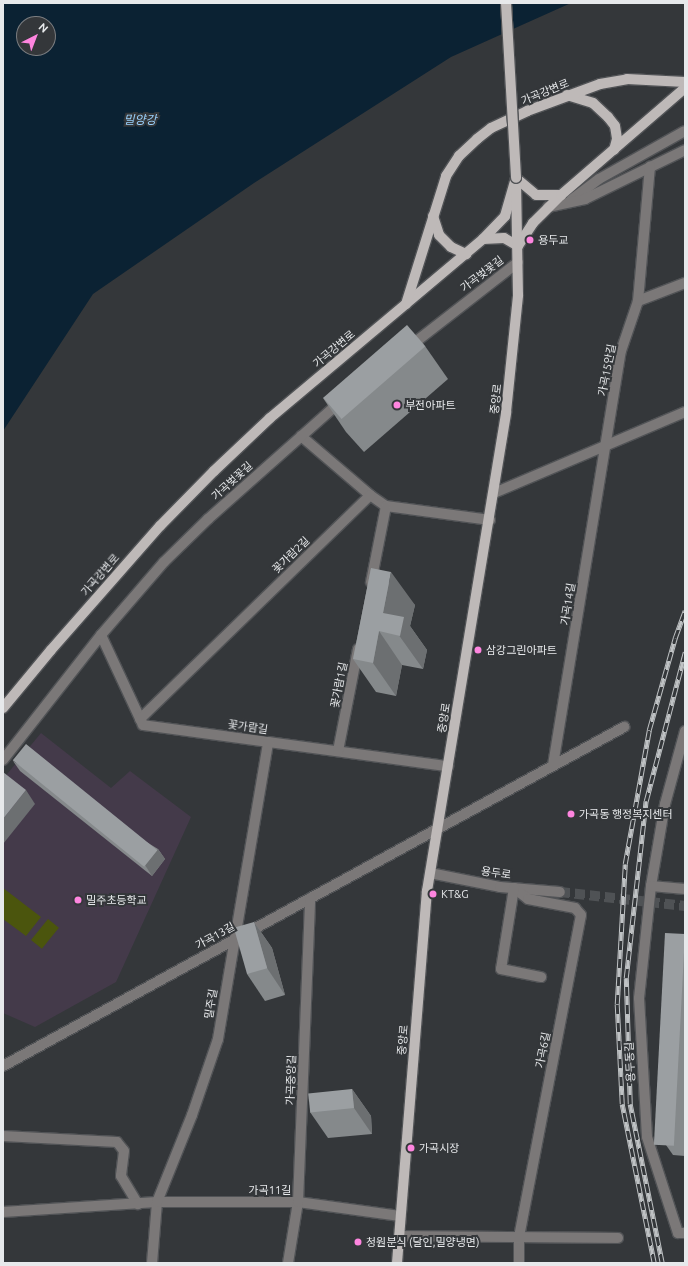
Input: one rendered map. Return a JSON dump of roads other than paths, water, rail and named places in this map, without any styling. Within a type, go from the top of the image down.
[{"type":"main road","name":"중앙로","points":[[397,1263],[430,873],[490,520],[506,412],[518,295],[516,178],[506,3]]},
{"type":"main road","name":"가곡강변로","points":[[3,708],[51,650],[160,526],[214,471],[270,418],[406,304],[446,176],[459,156],[477,139],[492,128],[567,95],[600,84],[627,79],[685,82]]},
{"type":"main road","points":[[484,239],[504,238],[518,246],[526,232],[548,207],[565,198],[614,150],[685,88]]},
{"type":"main road","points":[[567,95],[593,103],[608,117],[615,126],[617,139],[614,150]]},
{"type":"main road","points":[[406,304],[484,239],[505,216],[516,178],[536,195],[565,198]]},
{"type":"main road","points":[[433,214],[439,235],[451,247],[466,254]]},
{"type":"street","points":[[565,198],[685,131]]},
{"type":"street","points":[[565,198],[585,199],[685,150]]},
{"type":"street","name":"가곡15안길","points":[[606,446],[621,351],[638,301],[650,167]]},
{"type":"street","name":"가곡벚꽃길","points":[[400,354],[518,262]]},
{"type":"street","points":[[638,301],[685,283]]},
{"type":"street","name":"가곡벚꽃길","points":[[3,760],[101,635],[164,562],[208,519],[346,398]]},
{"type":"street","points":[[494,493],[685,412]]},
{"type":"street","points":[[301,436],[370,495],[386,506],[490,520]]},
{"type":"street","name":"가곡14길","points":[[553,765],[606,446]]},
{"type":"street","name":"꽃가람2길","points":[[140,719],[370,495]]},
{"type":"street","points":[[370,590],[386,506]]},
{"type":"street","points":[[101,635],[140,719]]},
{"type":"street","name":"꽃가람1길","points":[[338,751],[361,636]]},
{"type":"street","name":"꽃가람길","points":[[140,719],[143,725],[448,766]]},
{"type":"street","points":[[438,828],[624,727]]},
{"type":"street","name":"용두동길","points":[[682,1233],[647,1137],[639,998],[651,886],[665,804],[685,732]]},
{"type":"street","name":"밀주길","points":[[152,1263],[157,1202],[192,1115],[218,1039],[268,742]]},
{"type":"street","name":"가곡13길","points":[[3,1068],[438,828]]},
{"type":"street","name":"용두로","points":[[430,873],[514,888],[560,892]]},
{"type":"street","points":[[651,886],[685,889]]},
{"type":"street","points":[[514,888],[501,969],[541,977]]},
{"type":"street","name":"가곡6길","points":[[514,888],[528,899],[575,908],[581,915],[519,1237],[520,1263]]},
{"type":"street","name":"가곡중앙길","points":[[288,1263],[298,1202],[310,898]]},
{"type":"street","points":[[3,1136],[117,1142],[124,1151],[121,1176],[138,1204]]},
{"type":"street","name":"가곡11길","points":[[3,1212],[157,1202],[298,1202],[400,1216]]},
{"type":"street","points":[[399,1236],[618,1238]]},
{"type":"water","name":"밀양강","points":[[3,3],[571,3],[451,57],[254,183],[93,294],[3,431]]},
{"type":"tunnel","points":[[560,892],[685,906]]},
{"type":"railway","points":[[654,1263],[622,1104],[617,1004],[625,864],[649,730],[675,638],[685,611]]},
{"type":"railway","points":[[662,1263],[630,1104],[626,978],[646,801],[685,652]]},
{"type":"place","name":"용두교","points":[[530,240]]},
{"type":"place","name":"부전아파트","points":[[397,405]]},
{"type":"place","name":"삼강그린아파트","points":[[478,650]]},
{"type":"place","name":"가곡동 행정복지센터","points":[[571,814]]},
{"type":"place","name":"KT&G","points":[[433,894]]},
{"type":"place","name":"밀주초등학교","points":[[78,900]]},
{"type":"place","name":"가곡시장","points":[[411,1148]]},
{"type":"place","name":"청원분식 (달인,밀양냉면)","points":[[358,1242]]}]
